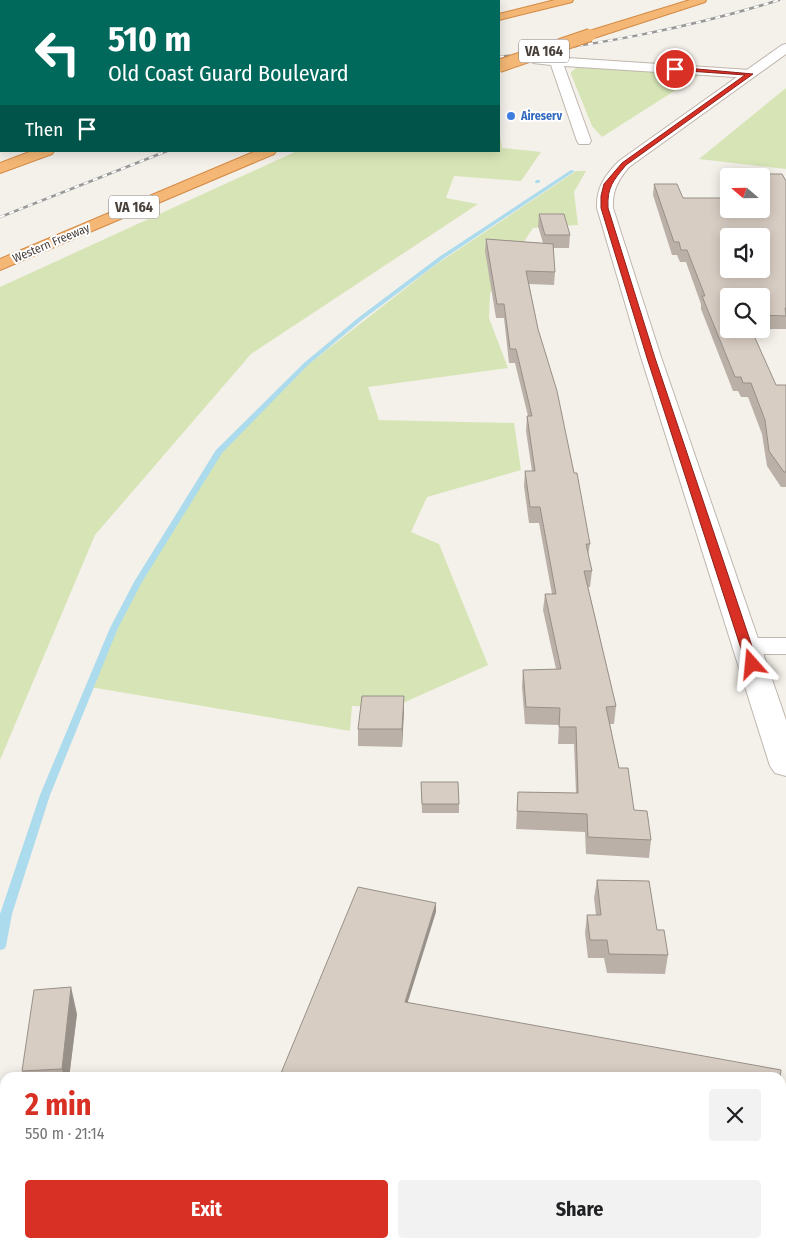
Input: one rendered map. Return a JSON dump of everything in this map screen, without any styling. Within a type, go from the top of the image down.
[{"type":"highway","points":[[500,16],[568,0]]},
{"type":"highway","name":"VA 164","points":[[500,66],[701,0]]},
{"type":"highway","points":[[0,168],[44,152]]},
{"type":"highway","name":"Western Freeway","points":[[0,265],[267,152]]},
{"type":"street","points":[[786,48],[624,164],[607,184],[604,196],[605,208],[651,358],[786,766]]},
{"type":"street","points":[[536,60],[750,74]]},
{"type":"street","points":[[556,61],[584,141]]},
{"type":"street","points":[[747,646],[786,646]]},
{"type":"green space","points":[[591,66],[701,74],[602,137],[592,126],[571,74],[576,68]]},
{"type":"green space","points":[[786,88],[786,169],[699,159]]},
{"type":"green space","points":[[500,136],[502,148],[541,152],[521,181],[454,176],[446,198],[478,204],[251,354],[95,535],[0,760],[0,287],[295,152],[500,152]]},
{"type":"green space","points":[[576,171],[586,171],[574,192],[578,225],[533,228],[490,293],[489,318],[508,368],[368,387],[379,420],[514,423],[521,470],[427,497],[411,532],[439,544],[488,665],[394,707],[352,706],[350,731],[90,687],[139,581],[216,457],[305,367],[434,266]]},
{"type":"building","points":[[770,174],[782,174],[786,181],[786,316],[770,315],[770,288],[720,288],[720,338],[755,338],[776,385],[786,385],[786,472],[784,472],[769,451],[765,420],[751,383],[743,383],[741,377],[735,377],[702,296],[705,296],[687,250],[681,250],[679,242],[674,242],[654,184],[677,184],[683,198],[720,198],[720,218],[770,218]]},
{"type":"building","points":[[539,214],[564,214],[570,235],[545,235]]},
{"type":"building","points":[[486,239],[553,244],[555,272],[526,271],[538,329],[557,391],[574,473],[577,473],[590,544],[586,544],[592,571],[584,571],[616,706],[606,707],[619,768],[628,768],[634,810],[647,811],[651,840],[588,837],[587,814],[517,811],[518,792],[578,793],[576,727],[559,727],[560,708],[526,707],[523,670],[561,669],[545,594],[556,594],[540,507],[530,507],[525,471],[535,471],[527,416],[532,416],[516,349],[510,349],[504,304],[497,304]]},
{"type":"building","points":[[362,696],[404,696],[402,729],[358,729]]},
{"type":"building","points":[[421,782],[458,782],[459,804],[422,804]]},
{"type":"building","points":[[597,880],[649,881],[657,930],[664,930],[668,955],[609,954],[607,940],[590,940],[587,915],[601,915]]},
{"type":"building","points":[[358,887],[436,903],[405,1002],[781,1070],[781,1072],[281,1072]]},
{"type":"building","points":[[71,987],[62,1069],[22,1071],[34,990]]},
{"type":"waterway","points":[[0,946],[6,914],[45,795],[114,628],[138,582],[219,452],[306,364],[360,319],[441,258],[573,171]]},
{"type":"railway","points":[[500,57],[570,47],[675,28],[779,0]]},
{"type":"railway","points":[[0,217],[164,152]]},
{"type":"place","name":"Aireserv","points":[[511,116]]},
{"type":"route","points":[[675,69],[750,74],[624,164],[607,184],[604,196],[605,208],[651,358],[752,664]]}]
